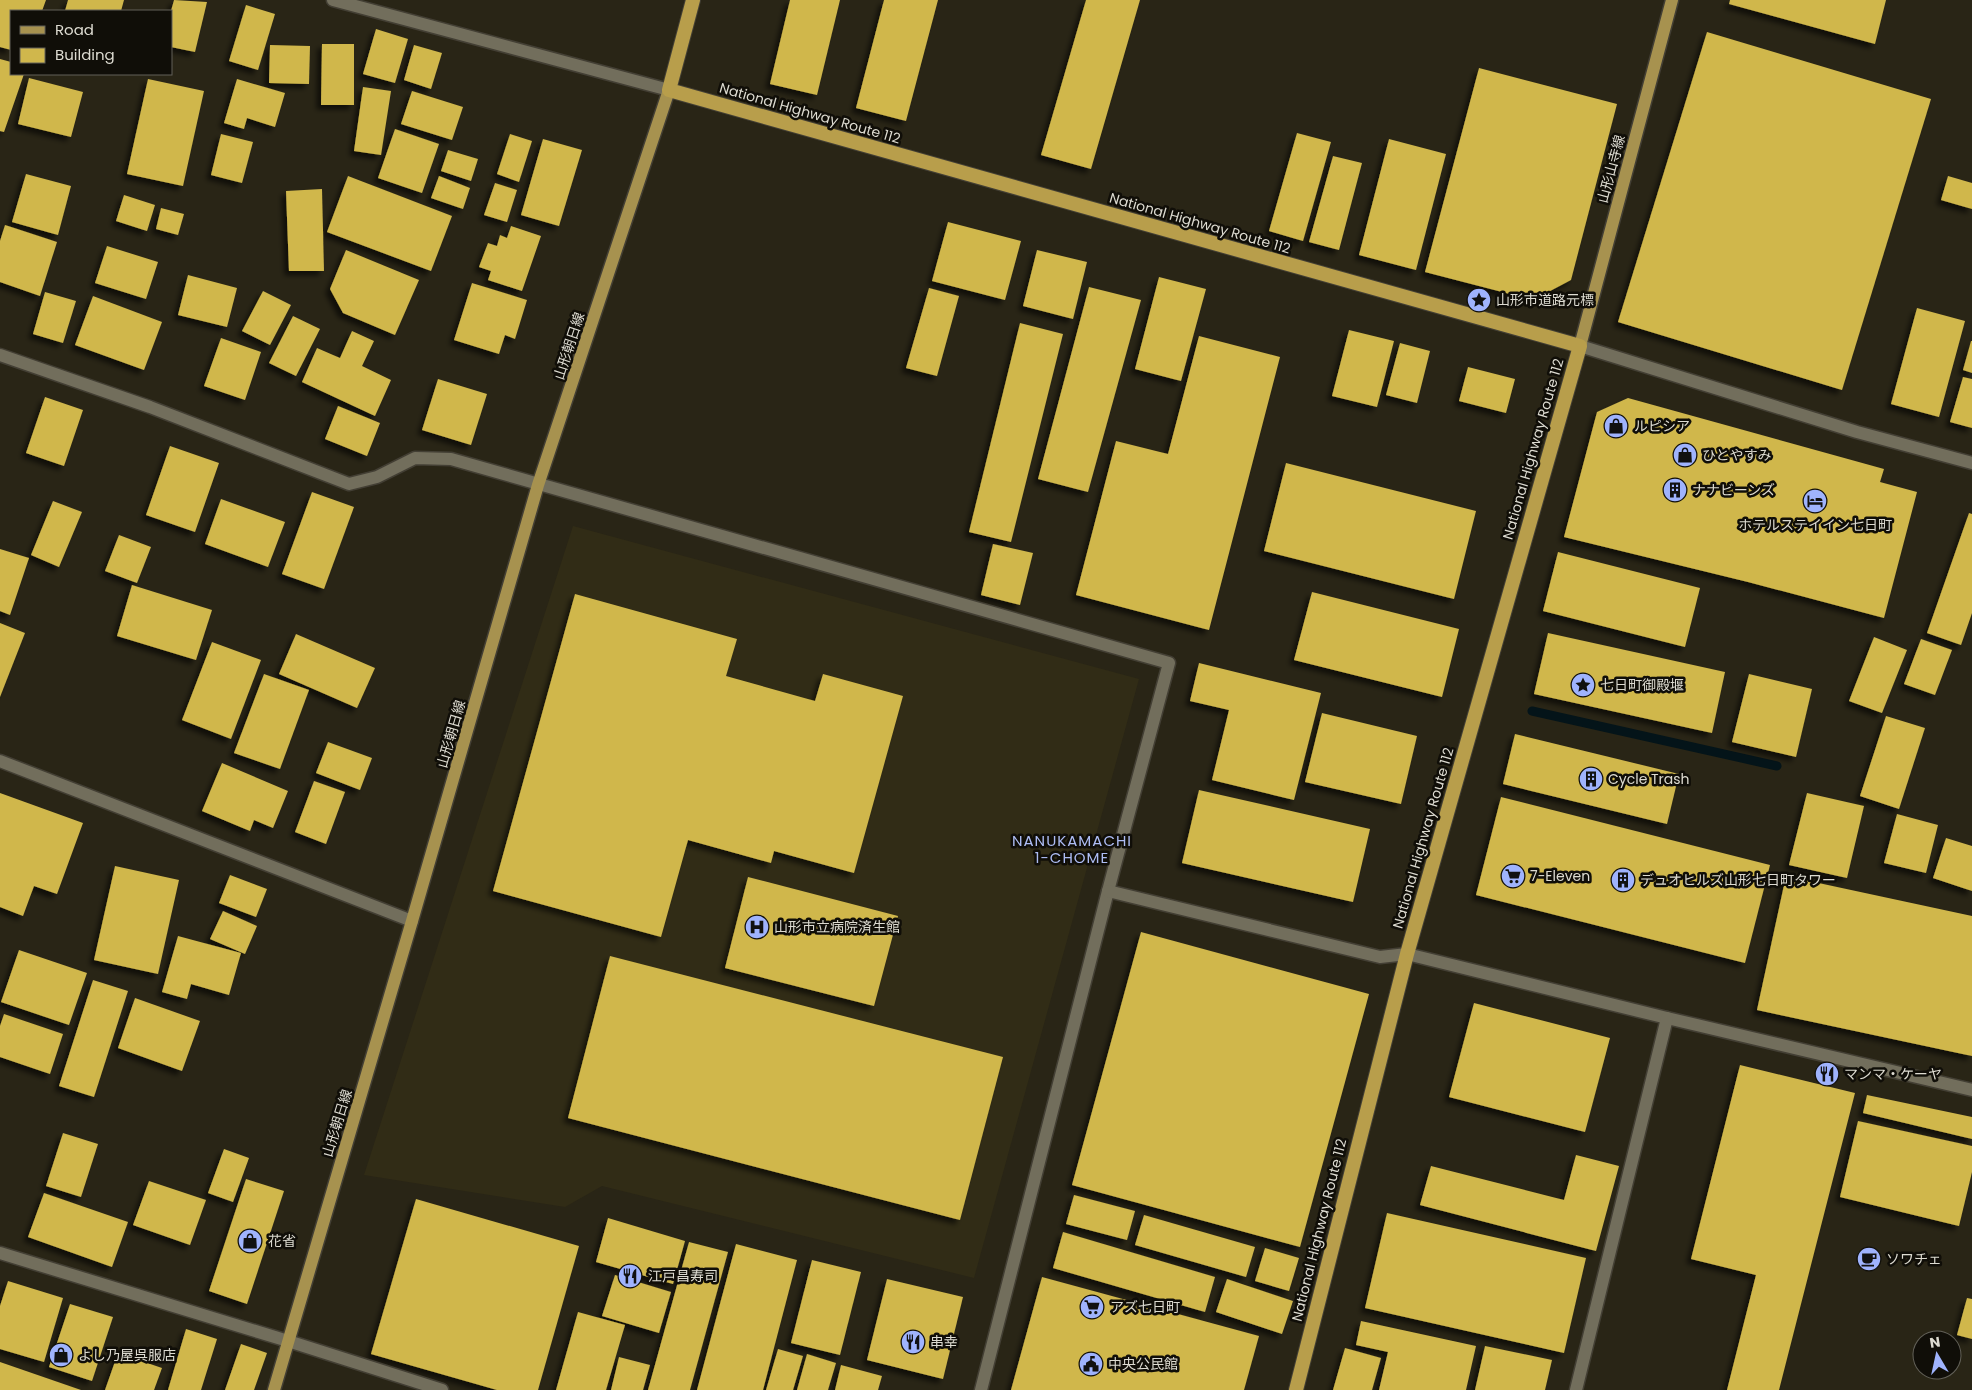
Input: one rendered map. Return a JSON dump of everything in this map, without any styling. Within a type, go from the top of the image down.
[{"type":"highway","points":[[669,90],[693,0]]},
{"type":"highway","name":"National Highway Route 112","points":[[669,90],[1580,346],[1407,954],[1296,1390]]},
{"type":"main road","name":"山形山寺線","points":[[1580,346],[1672,0]]},
{"type":"main road","name":"山形朝日線","points":[[274,1390],[538,485],[669,90]]},
{"type":"street","points":[[333,0],[669,90]]},
{"type":"street","points":[[1580,346],[1857,432],[1972,463]]},
{"type":"street","points":[[0,355],[150,407],[349,484],[377,477],[415,458],[450,459],[1169,663],[1108,891],[981,1390]]},
{"type":"street","points":[[0,761],[412,921]]},
{"type":"street","points":[[1108,891],[1380,957],[1407,954],[1972,1090]]},
{"type":"street","points":[[1576,1390],[1667,1018]]},
{"type":"street","points":[[0,1253],[288,1340],[442,1390]]},
{"type":"shaded area","name":"山形市立病院済生館","points":[[573,526],[1139,679],[974,1278],[602,1186],[565,1207],[364,1175]]},
{"type":"building","points":[[0,0],[46,0],[42,10],[10,10],[10,50],[0,47]]},
{"type":"building","points":[[68,0],[124,0],[121,10],[65,10]]},
{"type":"building","points":[[174,0],[207,2],[195,52],[172,47],[171,10]]},
{"type":"building","points":[[790,0],[840,0],[817,95],[770,84]]},
{"type":"building","points":[[884,0],[938,0],[906,121],[856,108]]},
{"type":"building","points":[[1086,0],[1140,0],[1091,169],[1041,155]]},
{"type":"building","points":[[1730,0],[1886,0],[1875,44],[1729,4]]},
{"type":"building","points":[[246,5],[275,14],[258,70],[229,61]]},
{"type":"building","points":[[376,29],[408,39],[395,83],[363,74]]},
{"type":"building","points":[[1707,32],[1931,99],[1842,390],[1618,322]]},
{"type":"building","points":[[322,44],[354,44],[354,105],[321,105]]},
{"type":"building","points":[[270,45],[310,46],[309,84],[269,83]]},
{"type":"building","points":[[414,45],[442,53],[431,89],[404,80]]},
{"type":"building","points":[[0,59],[10,62],[10,75],[24,75],[4,132],[0,131]]},
{"type":"building","points":[[1479,68],[1617,104],[1571,280],[1533,300],[1425,272]]},
{"type":"building","points":[[29,78],[83,92],[71,137],[18,124]]},
{"type":"building","points":[[148,79],[204,91],[183,186],[127,174]]},
{"type":"building","points":[[237,79],[285,93],[275,127],[247,118],[244,129],[224,123]]},
{"type":"building","points":[[363,87],[391,91],[381,155],[354,151]]},
{"type":"building","points":[[412,91],[463,107],[452,140],[401,124]]},
{"type":"building","points":[[395,129],[439,144],[422,193],[378,178]]},
{"type":"building","points":[[1297,133],[1331,142],[1303,241],[1269,231]]},
{"type":"building","points":[[221,134],[253,142],[242,183],[211,175]]},
{"type":"building","points":[[510,134],[532,141],[519,182],[497,174]]},
{"type":"building","points":[[543,139],[582,150],[559,226],[521,215]]},
{"type":"building","points":[[1389,139],[1446,154],[1416,270],[1359,255]]},
{"type":"building","points":[[448,150],[478,159],[471,181],[441,171]]},
{"type":"building","points":[[1333,156],[1362,163],[1339,250],[1309,242]]},
{"type":"building","points":[[26,174],[71,186],[58,235],[12,222]]},
{"type":"building","points":[[348,176],[452,216],[431,271],[327,232]]},
{"type":"building","points":[[439,176],[470,188],[463,209],[431,198]]},
{"type":"building","points":[[1948,176],[1972,183],[1972,209],[1941,200]]},
{"type":"building","points":[[495,183],[517,190],[507,222],[484,215]]},
{"type":"building","points":[[322,189],[324,271],[289,271],[286,191]]},
{"type":"building","points":[[124,195],[155,205],[147,231],[116,221]]},
{"type":"building","points":[[161,208],[184,214],[178,235],[156,229]]},
{"type":"building","points":[[948,222],[1021,241],[1005,300],[932,281]]},
{"type":"building","points":[[5,225],[57,242],[40,296],[0,282],[0,241]]},
{"type":"building","points":[[511,226],[541,236],[522,291],[488,280],[491,271],[479,267],[488,243],[497,246],[500,235],[507,238]]},
{"type":"building","points":[[107,246],[158,262],[146,299],[95,283]]},
{"type":"building","points":[[346,250],[419,280],[395,335],[343,313],[330,289]]},
{"type":"building","points":[[1037,250],[1087,262],[1073,319],[1023,306]]},
{"type":"building","points":[[188,275],[237,288],[227,327],[178,315]]},
{"type":"building","points":[[1159,277],[1206,289],[1181,381],[1135,369]]},
{"type":"building","points":[[472,283],[527,300],[515,339],[505,335],[499,354],[454,340]]},
{"type":"building","points":[[1089,287],[1141,300],[1088,492],[1038,479]]},
{"type":"building","points":[[929,288],[959,296],[937,376],[906,368]]},
{"type":"building","points":[[263,291],[291,305],[270,345],[242,331]]},
{"type":"building","points":[[45,292],[76,301],[63,343],[33,334]]},
{"type":"building","points":[[93,296],[162,322],[144,370],[75,345]]},
{"type":"building","points":[[1917,308],[1965,321],[1939,417],[1891,404]]},
{"type":"building","points":[[293,316],[320,329],[296,376],[269,363]]},
{"type":"building","points":[[1020,323],[1063,334],[1011,542],[969,532]]},
{"type":"building","points":[[1349,330],[1394,341],[1377,407],[1332,396]]},
{"type":"building","points":[[352,331],[374,341],[362,366],[391,380],[375,416],[302,382],[317,348],[340,358]]},
{"type":"building","points":[[1199,336],[1280,357],[1209,630],[1076,595],[1116,441],[1168,454]]},
{"type":"building","points":[[221,338],[261,352],[245,400],[204,386]]},
{"type":"building","points":[[1972,341],[1972,373],[1963,370]]},
{"type":"building","points":[[1400,343],[1430,351],[1417,403],[1386,395]]},
{"type":"building","points":[[1468,367],[1515,379],[1506,413],[1459,401]]},
{"type":"building","points":[[1963,377],[1972,379],[1972,428],[1950,422]]},
{"type":"building","points":[[438,379],[487,394],[471,445],[422,430]]},
{"type":"building","points":[[45,397],[83,410],[64,466],[26,453]]},
{"type":"building","points":[[1628,398],[1884,469],[1880,482],[1917,492],[1884,618],[1748,582],[1564,537],[1597,412]]},
{"type":"building","points":[[338,406],[380,423],[367,456],[325,439]]},
{"type":"building","points":[[170,446],[219,463],[195,532],[146,515]]},
{"type":"building","points":[[1286,463],[1476,511],[1454,599],[1264,551]]},
{"type":"building","points":[[312,492],[354,507],[324,589],[282,574]]},
{"type":"building","points":[[221,499],[285,522],[268,567],[205,544]]},
{"type":"building","points":[[53,501],[82,512],[59,567],[31,555]]},
{"type":"building","points":[[1969,513],[1972,514],[1972,613],[1961,645],[1927,633]]},
{"type":"building","points":[[119,535],[151,547],[137,583],[105,571]]},
{"type":"building","points":[[993,544],[1033,553],[1020,605],[981,595]]},
{"type":"building","points":[[0,549],[29,558],[10,615],[0,611]]},
{"type":"building","points":[[1558,552],[1700,588],[1685,647],[1543,611]]},
{"type":"building","points":[[132,585],[212,610],[196,660],[117,636]]},
{"type":"building","points":[[1312,592],[1459,629],[1442,697],[1294,660]]},
{"type":"building","points":[[575,594],[737,639],[726,676],[815,701],[823,674],[903,696],[854,873],[774,851],[771,863],[688,840],[661,937],[493,891]]},
{"type":"building","points":[[0,623],[25,633],[0,697]]},
{"type":"building","points":[[1548,633],[1725,672],[1712,733],[1534,694]]},
{"type":"building","points":[[296,634],[375,668],[357,708],[279,674]]},
{"type":"building","points":[[1874,637],[1907,650],[1882,713],[1849,701]]},
{"type":"building","points":[[1921,639],[1952,650],[1935,695],[1904,684]]},
{"type":"building","points":[[212,642],[261,660],[231,739],[182,720]]},
{"type":"building","points":[[1199,663],[1321,693],[1294,800],[1212,780],[1229,710],[1190,701]]},
{"type":"building","points":[[264,674],[309,690],[280,769],[234,753]]},
{"type":"building","points":[[1749,674],[1812,689],[1796,757],[1732,742]]},
{"type":"building","points":[[1322,713],[1417,736],[1401,804],[1305,782]]},
{"type":"building","points":[[1886,716],[1925,728],[1899,809],[1860,796]]},
{"type":"building","name":"Cycle Trash","points":[[1515,734],[1679,774],[1667,824],[1503,784]]},
{"type":"building","points":[[328,742],[372,758],[360,790],[316,773]]},
{"type":"building","points":[[222,763],[288,791],[273,828],[254,820],[250,831],[202,811]]},
{"type":"building","points":[[314,781],[345,792],[326,844],[295,832]]},
{"type":"building","points":[[1199,790],[1370,829],[1353,902],[1182,863]]},
{"type":"building","points":[[0,793],[83,823],[57,894],[34,886],[23,916],[0,907]]},
{"type":"building","points":[[1807,793],[1864,806],[1847,878],[1789,865]]},
{"type":"building","name":"デュオヒルズ山形七日町タワー","points":[[1501,797],[1770,865],[1745,963],[1476,895]]},
{"type":"building","points":[[1897,814],[1938,825],[1926,873],[1884,863]]},
{"type":"building","points":[[1946,838],[1972,846],[1972,891],[1933,878]]},
{"type":"building","points":[[115,866],[179,880],[158,974],[94,960]]},
{"type":"building","points":[[230,875],[267,889],[256,917],[219,903]]},
{"type":"building","points":[[1786,876],[1972,916],[1972,1056],[1757,1010]]},
{"type":"building","points":[[748,877],[898,916],[874,1006],[725,968]]},
{"type":"building","points":[[223,911],[257,926],[245,954],[210,939]]},
{"type":"building","points":[[1141,932],[1369,994],[1300,1247],[1072,1185]]},
{"type":"building","points":[[178,936],[241,953],[229,995],[191,984],[187,999],[162,992]]},
{"type":"building","points":[[19,950],[87,973],[69,1025],[1,1002]]},
{"type":"building","points":[[610,956],[1003,1057],[960,1220],[568,1118]]},
{"type":"building","points":[[93,980],[128,991],[94,1097],[59,1086]]},
{"type":"building","points":[[135,998],[200,1021],[182,1071],[118,1048]]},
{"type":"building","points":[[1474,1003],[1610,1038],[1585,1132],[1449,1097]]},
{"type":"building","points":[[4,1014],[63,1034],[50,1074],[0,1057],[0,1026]]},
{"type":"building","points":[[1740,1065],[1855,1093],[1779,1390],[1727,1390],[1756,1275],[1691,1259]]},
{"type":"building","points":[[1867,1095],[1972,1117],[1972,1139],[1863,1113]]},
{"type":"building","points":[[1858,1121],[1972,1146],[1972,1172],[1959,1226],[1840,1197]]},
{"type":"building","points":[[63,1133],[98,1144],[81,1197],[46,1186]]},
{"type":"building","points":[[224,1149],[249,1158],[233,1202],[208,1193]]},
{"type":"building","points":[[1576,1155],[1619,1166],[1596,1251],[1420,1205],[1431,1166],[1564,1200]]},
{"type":"building","points":[[246,1179],[284,1191],[247,1304],[209,1291]]},
{"type":"building","points":[[149,1181],[206,1200],[190,1245],[133,1225]]},
{"type":"building","points":[[44,1193],[128,1222],[112,1267],[28,1237]]},
{"type":"building","points":[[1074,1195],[1135,1211],[1127,1240],[1066,1224]]},
{"type":"building","points":[[416,1199],[579,1246],[538,1390],[497,1390],[371,1354]]},
{"type":"building","points":[[1387,1213],[1586,1258],[1564,1353],[1365,1308]]},
{"type":"building","points":[[1144,1215],[1255,1247],[1246,1277],[1135,1245]]},
{"type":"building","points":[[608,1218],[685,1241],[673,1284],[596,1262]]},
{"type":"building","points":[[1063,1232],[1215,1277],[1205,1312],[1053,1268]]},
{"type":"building","points":[[689,1242],[728,1252],[690,1390],[648,1390]]},
{"type":"building","points":[[736,1244],[797,1260],[763,1390],[697,1390]]},
{"type":"building","points":[[1265,1248],[1299,1258],[1289,1291],[1255,1281]]},
{"type":"building","points":[[812,1260],[861,1272],[840,1355],[791,1343]]},
{"type":"building","points":[[615,1275],[671,1292],[659,1333],[602,1316]]},
{"type":"building","name":"アズ七日町","points":[[1042,1277],[1259,1336],[1244,1390],[1011,1390]]},
{"type":"building","points":[[887,1279],[963,1297],[943,1379],[867,1360]]},
{"type":"building","points":[[1227,1279],[1293,1301],[1282,1334],[1216,1312]]},
{"type":"building","points":[[8,1281],[63,1298],[44,1362],[0,1349],[0,1306]]},
{"type":"building","points":[[1967,1298],[1972,1299],[1972,1339],[1962,1336],[1962,1330],[1958,1330]]},
{"type":"building","points":[[70,1304],[113,1317],[92,1381],[49,1367]]},
{"type":"building","points":[[578,1312],[625,1325],[606,1390],[556,1390]]},
{"type":"building","points":[[1361,1321],[1476,1346],[1466,1390],[1379,1390],[1388,1352],[1356,1345]]},
{"type":"building","points":[[186,1329],[217,1339],[201,1390],[168,1390]]},
{"type":"building","points":[[241,1344],[267,1353],[254,1390],[225,1390]]},
{"type":"building","points":[[1485,1346],[1552,1360],[1545,1390],[1475,1390]]},
{"type":"building","points":[[1345,1348],[1381,1358],[1372,1390],[1333,1390]]},
{"type":"building","points":[[778,1349],[803,1356],[793,1390],[766,1390]]},
{"type":"building","points":[[118,1353],[162,1368],[154,1390],[105,1390]]},
{"type":"building","points":[[807,1354],[836,1363],[828,1390],[797,1390]]},
{"type":"building","points":[[619,1357],[650,1365],[643,1390],[611,1390]]},
{"type":"building","points":[[0,1362],[81,1390],[0,1390]]},
{"type":"building","points":[[841,1365],[882,1376],[878,1390],[835,1390]]},
{"type":"waterway","points":[[1532,711],[1777,766]]},
{"type":"place","name":"山形市道路元標","points":[[1479,300]]},
{"type":"place","name":"ルピシア","points":[[1616,426]]},
{"type":"place","name":"ひとやすみ","points":[[1685,455]]},
{"type":"place","name":"ナナビーンズ","points":[[1675,490]]},
{"type":"place","name":"ホテルステイイン七日町","points":[[1815,501]]},
{"type":"place","name":"七日町御殿堰","points":[[1583,685]]},
{"type":"place","name":"Cycle Trash","points":[[1591,779]]},
{"type":"place","name":"7-Eleven","points":[[1513,876]]},
{"type":"place","name":"デュオヒルズ山形七日町タワー","points":[[1623,880]]},
{"type":"place","name":"山形市立病院済生館","points":[[757,927]]},
{"type":"place","name":"マンマ・ケーヤ","points":[[1827,1074]]},
{"type":"place","name":"花省","points":[[250,1241]]},
{"type":"place","name":"ソワチェ","points":[[1869,1259]]},
{"type":"place","name":"江戸昌寿司","points":[[630,1276]]},
{"type":"place","name":"アズ七日町","points":[[1092,1307]]},
{"type":"place","name":"串幸","points":[[913,1342]]},
{"type":"place","name":"よし乃屋呉服店","points":[[61,1355]]},
{"type":"place","name":"中央公民館","points":[[1091,1364]]},
{"type":"district","name":"NANUKAMACHI 1-CHOME","points":[[1072,850]]}]
